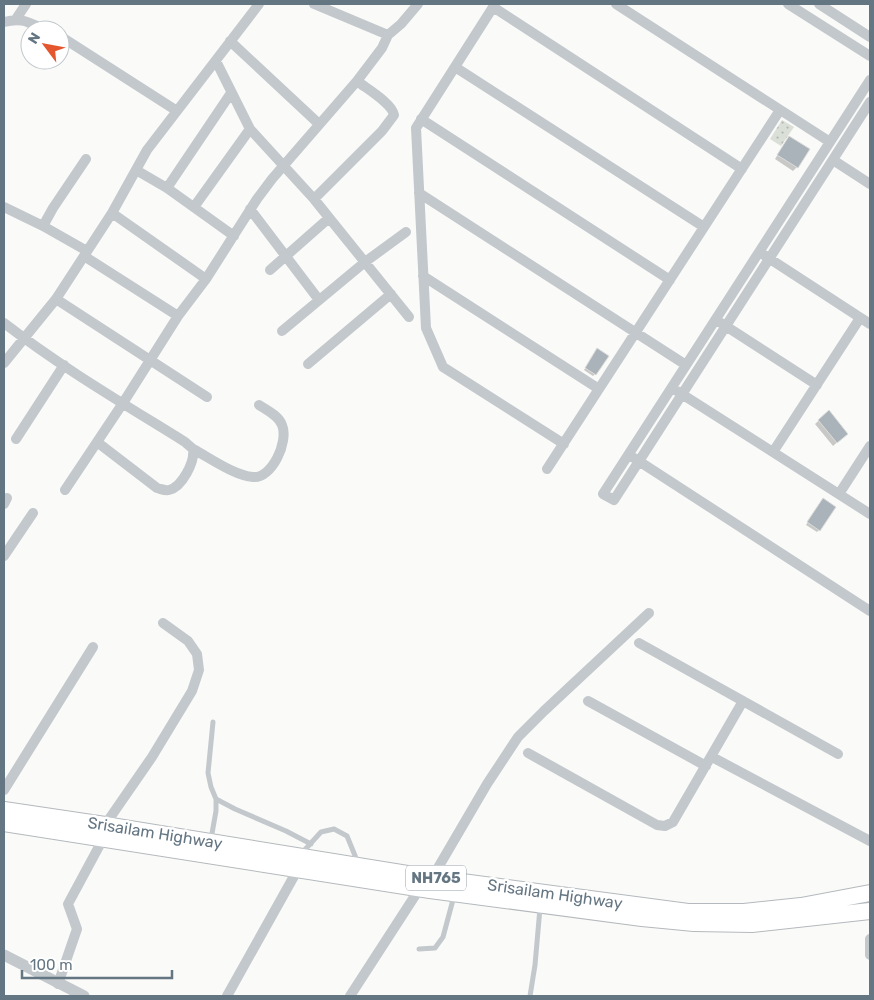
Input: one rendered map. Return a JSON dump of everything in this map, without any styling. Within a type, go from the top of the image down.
[{"type":"highway","name":"Srisailam Highway","points":[[4,810],[104,832],[426,883],[688,912],[744,912],[802,906],[870,893]]},
{"type":"highway","name":"Srisailam Highway","points":[[4,823],[210,842],[299,863],[360,866],[426,883],[454,893],[694,924],[752,924],[870,911]]},
{"type":"street","points":[[16,19],[26,4]]},
{"type":"street","points":[[4,363],[56,299],[112,213],[147,150],[259,4]]},
{"type":"street","points":[[314,4],[388,35]]},
{"type":"street","points":[[65,490],[178,316],[206,279],[250,209],[319,124],[357,81],[382,48],[388,35],[401,24],[418,4]]},
{"type":"street","points":[[616,4],[830,142]]},
{"type":"street","points":[[788,4],[870,56]]},
{"type":"street","points":[[819,4],[870,37]]},
{"type":"street","points":[[564,444],[443,367],[426,328],[416,128],[494,6],[742,169]]},
{"type":"street","points":[[4,22],[16,19],[22,20]]},
{"type":"street","points":[[230,41],[319,124]]},
{"type":"street","points":[[70,42],[177,111]]},
{"type":"street","points":[[216,61],[250,129],[314,199],[409,317]]},
{"type":"street","points":[[455,67],[704,228]]},
{"type":"street","points":[[870,80],[603,494],[614,500],[870,102]]},
{"type":"street","points":[[314,199],[382,131],[394,114],[393,109],[357,81]]},
{"type":"street","points":[[167,188],[231,93]]},
{"type":"street","points":[[547,469],[780,110]]},
{"type":"street","points":[[421,119],[670,280]]},
{"type":"street","points":[[194,206],[250,129]]},
{"type":"street","points":[[43,226],[86,159]]},
{"type":"street","points":[[833,160],[870,184]]},
{"type":"street","points":[[136,170],[194,206],[234,236]]},
{"type":"street","points":[[419,193],[686,365]]},
{"type":"street","points":[[4,207],[43,226],[178,316]]},
{"type":"street","points":[[250,209],[319,300]]},
{"type":"street","points":[[112,213],[206,279]]},
{"type":"street","points":[[270,270],[329,218]]},
{"type":"street","points":[[282,331],[365,262],[406,232]]},
{"type":"street","points":[[759,252],[870,324]]},
{"type":"street","points":[[423,276],[599,389]]},
{"type":"street","points":[[308,364],[391,294]]},
{"type":"street","points":[[56,299],[207,397]]},
{"type":"street","points":[[773,452],[860,318]]},
{"type":"street","points":[[715,320],[817,385]]},
{"type":"street","points":[[4,323],[64,365],[185,442],[193,449],[236,472],[254,478],[264,476],[273,466],[281,448],[284,434],[282,425],[274,415],[259,405]]},
{"type":"street","points":[[16,439],[64,365]]},
{"type":"street","points":[[672,388],[870,514]]},
{"type":"street","points":[[97,442],[157,488],[165,490],[175,486],[184,476],[192,463],[193,449]]},
{"type":"street","points":[[839,494],[870,446]]},
{"type":"street","points":[[628,454],[870,611]]},
{"type":"street","points":[[4,556],[33,513]]},
{"type":"street","points":[[350,996],[426,883],[486,784],[518,738],[544,710],[649,612]]},
{"type":"street","points":[[58,984],[78,929],[68,904],[104,832],[192,691],[199,670],[197,654],[188,641],[163,623]]},
{"type":"street","points":[[639,643],[838,754]]},
{"type":"street","points":[[4,790],[93,647]]},
{"type":"street","points":[[588,701],[706,766]]},
{"type":"street","points":[[528,753],[657,825],[665,826],[673,822],[743,702]]},
{"type":"street","points":[[712,757],[870,841]]},
{"type":"street","points":[[227,996],[299,863]]},
{"type":"street","points":[[870,939],[870,955]]},
{"type":"street","points":[[4,955],[84,996]]},
{"type":"lane","points":[[210,842],[216,811],[216,799],[208,773],[214,722]]},
{"type":"lane","points":[[216,799],[310,844]]},
{"type":"lane","points":[[299,863],[310,844],[321,832],[334,829],[347,836],[360,866]]},
{"type":"lane","points":[[419,949],[435,948],[440,942],[443,937],[454,893]]},
{"type":"lane","points":[[530,996],[535,965],[540,905]]},
{"type":"shaded area","points":[[782,120],[794,127],[781,146],[770,139]]},
{"type":"building","points":[[789,136],[810,149],[798,168],[777,155]]},
{"type":"building","points":[[597,348],[609,356],[596,375],[585,368]]},
{"type":"building","points":[[829,410],[848,434],[837,443],[818,420]]},
{"type":"building","points":[[823,498],[836,507],[820,531],[807,522]]}]
